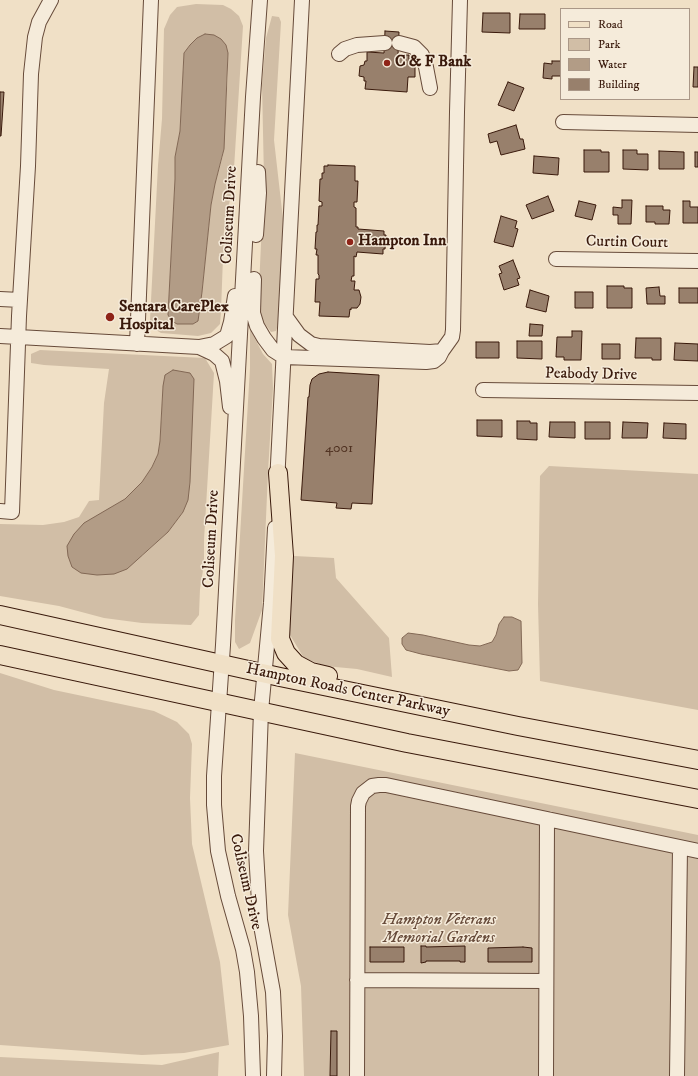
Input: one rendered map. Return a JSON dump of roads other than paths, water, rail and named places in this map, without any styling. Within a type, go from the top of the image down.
[{"type":"main road","points":[[278,473],[284,556],[279,633],[282,646],[290,659],[311,672],[376,686],[518,726]]},
{"type":"main road","name":"Hampton Roads Center Parkway","points":[[0,616],[518,726],[698,760]]},
{"type":"main road","points":[[0,655],[415,744],[698,798]]},
{"type":"street","points":[[0,511],[12,512],[31,74],[37,29],[39,22],[51,0]]},
{"type":"street","points":[[137,344],[151,0]]},
{"type":"street","name":"Coliseum Drive","points":[[253,1076],[251,1016],[247,972],[237,925],[221,868],[214,805],[214,776],[222,664],[248,212],[253,97],[260,0]]},
{"type":"street","name":"Coliseum Drive","points":[[274,1076],[275,1036],[273,992],[260,920],[256,851],[261,711],[271,603],[302,0]]},
{"type":"street","points":[[253,97],[259,193],[253,313],[257,326],[264,338],[273,350],[284,357],[426,362],[434,361],[439,357],[452,337],[453,330],[460,0]]},
{"type":"street","points":[[339,54],[345,49],[357,45],[392,43],[414,47],[422,55],[430,88]]},
{"type":"street","points":[[563,122],[698,124]]},
{"type":"street","points":[[0,336],[199,347],[214,344],[227,336],[231,322],[248,212]]},
{"type":"street","name":"Curtin Court","points":[[556,259],[698,261]]},
{"type":"street","points":[[0,299],[20,300]]},
{"type":"street","points":[[286,317],[299,335],[311,344],[319,346],[430,352],[442,351]]},
{"type":"street","points":[[199,347],[214,354],[222,361],[227,381],[234,458]]},
{"type":"street","name":"Peabody Drive","points":[[483,390],[698,393]]},
{"type":"street","points":[[357,1076],[358,806],[359,800],[363,793],[372,786],[386,785],[698,852]]},
{"type":"street","points":[[546,1076],[547,819]]},
{"type":"street","points":[[677,1076],[680,848]]},
{"type":"street","points":[[357,980],[546,982]]},
{"type":"water","points":[[205,34],[214,35],[221,39],[226,45],[228,53],[224,149],[211,205],[198,321],[193,324],[177,324],[172,321],[168,315],[175,157],[180,131],[184,53],[197,38]]},
{"type":"water","points":[[173,370],[190,373],[194,379],[190,482],[188,500],[183,512],[168,532],[127,569],[114,574],[97,575],[81,573],[72,567],[68,556],[67,546],[74,534],[84,523],[125,499],[142,482],[152,467],[158,454],[160,441],[165,375]]},
{"type":"water","points":[[504,617],[512,617],[521,621],[522,663],[518,670],[509,671],[421,654],[406,650],[402,644],[402,638],[408,633],[480,646],[492,642],[499,624]]},
{"type":"place","name":"C & F Bank","points":[[387,63]]},
{"type":"place","name":"Hampton Inn","points":[[350,242]]},
{"type":"place","name":"Sentara CarePlex Hospital","points":[[110,317]]},
{"type":"park label","name":"Hampton Veterans Memorial Gardens","points":[[439,930]]}]
